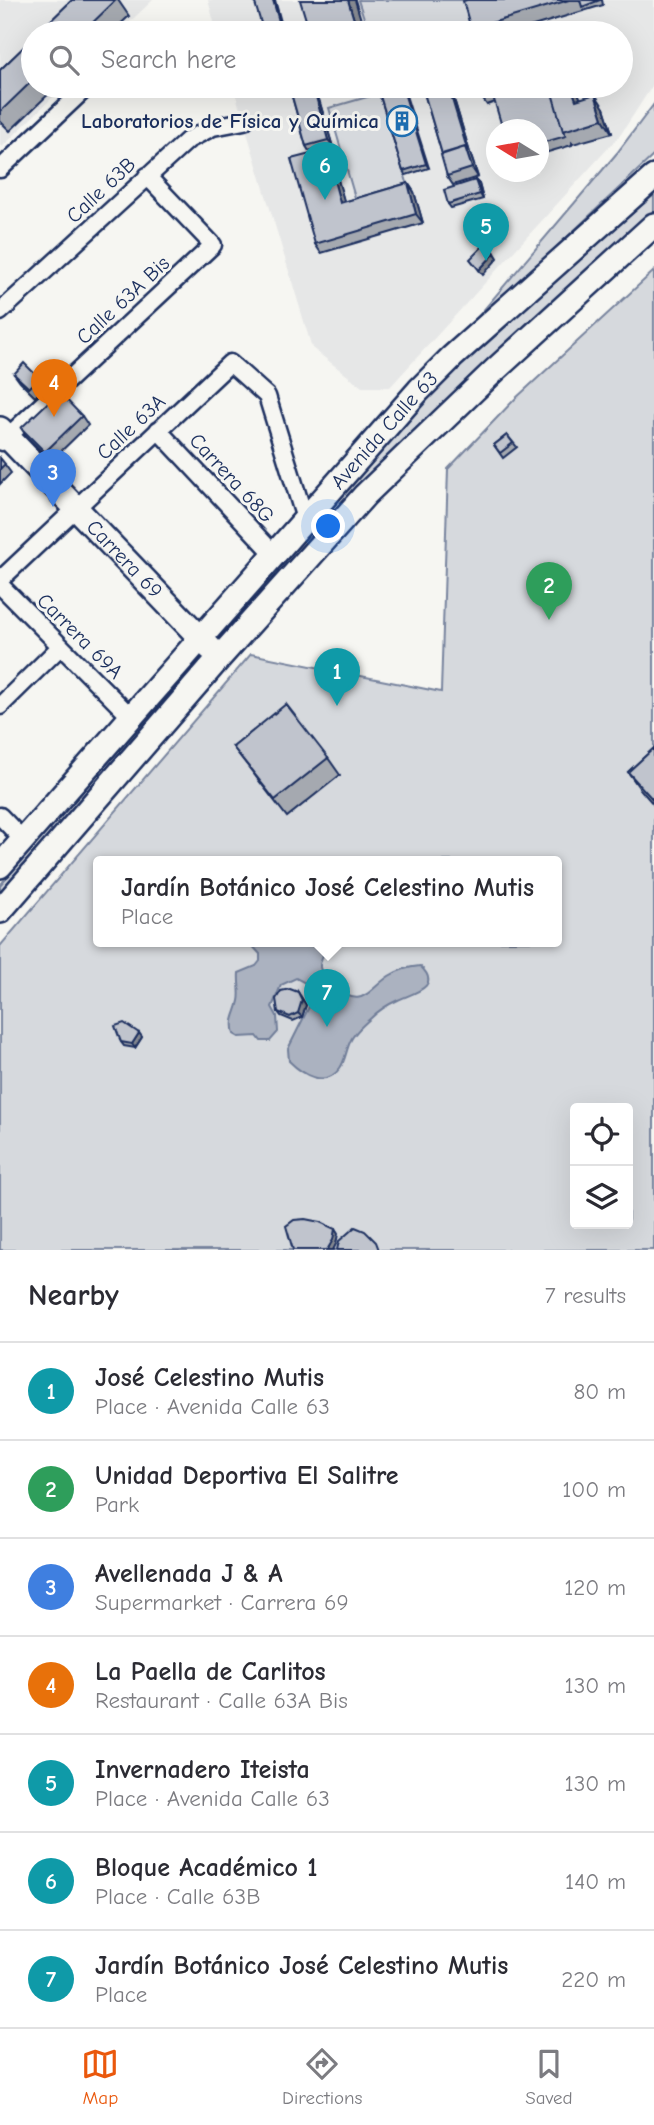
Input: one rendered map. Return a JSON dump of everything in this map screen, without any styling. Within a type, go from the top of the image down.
[{"type":"main road","name":"Avenida Calle 63","points":[[0,866],[437,372],[654,177]]},
{"type":"main road","name":"Avenida Calle 63","points":[[0,911],[220,657],[386,473],[654,225]]},
{"type":"main road","name":"Carrera 69","points":[[2,436],[220,657]]},
{"type":"street","points":[[0,169],[75,98]]},
{"type":"street","name":"Calle 63B","points":[[0,312],[188,140],[213,127],[244,121]]},
{"type":"street","name":"Calle 63A Bis","points":[[2,436],[213,245],[147,176]]},
{"type":"street","name":"Calle 63A","points":[[0,583],[75,508],[230,363],[267,396],[305,519]]},
{"type":"street","name":"Carrera 68G","points":[[158,430],[274,554]]},
{"type":"street","name":"Carrera 69A","points":[[0,583],[131,716]]},
{"type":"street","points":[[0,706],[61,646]]},
{"type":"street","points":[[0,816],[23,840]]},
{"type":"shaded area","points":[[0,0],[153,0],[131,21],[21,21],[21,98],[52,98],[2,147]]},
{"type":"shaded area","points":[[208,0],[654,0],[654,83],[621,134],[390,387],[362,387],[312,348],[237,98],[633,98],[633,21],[214,21]]},
{"type":"shaded area","points":[[358,0],[466,0],[473,21],[365,21]]},
{"type":"shaded area","points":[[364,98],[382,98],[410,193],[358,208],[329,108]]},
{"type":"shaded area","points":[[654,104],[654,155],[459,339],[617,153]]},
{"type":"shaded area","points":[[654,195],[654,212],[402,443],[351,495],[229,634],[222,627],[430,391],[534,296]]},
{"type":"shaded area","points":[[654,271],[654,1250],[0,1250],[0,946],[251,654],[441,692],[448,469],[515,399]]},
{"type":"shaded area","points":[[184,673],[189,678],[0,903],[0,885]]},
{"type":"shaded area","points":[[254,947],[326,947],[320,964],[322,973],[350,997],[357,998],[369,993],[389,976],[408,968],[420,966],[428,979],[427,984],[418,992],[387,1006],[356,1032],[342,1065],[334,1074],[328,1078],[314,1077],[300,1071],[289,1061],[288,1049],[310,1005],[313,987],[296,978],[281,985],[272,1007],[277,1016],[278,1032],[270,1041],[261,1041],[257,1036],[239,1037],[234,1034],[233,1021],[240,998],[239,973],[256,966],[260,961],[260,954]]},
{"type":"building","points":[[72,0],[116,0],[94,21],[50,21]]},
{"type":"building","points":[[254,0],[273,0],[279,21],[260,21]]},
{"type":"building","points":[[300,0],[348,0],[354,21],[306,21]]},
{"type":"building","points":[[569,0],[498,21],[469,21],[463,1]]},
{"type":"building","points":[[580,0],[600,0],[582,7]]},
{"type":"building","points":[[21,50],[21,92],[0,112],[0,70]]},
{"type":"building","points":[[292,98],[316,98],[328,140],[306,146]]},
{"type":"building","name":"Laboratorios de Física y Química","points":[[381,98],[406,98],[426,164],[403,171]]},
{"type":"building","points":[[426,98],[452,98],[468,152],[465,147],[442,154]]},
{"type":"building","points":[[494,98],[553,98],[566,136],[549,141],[549,119],[500,119]]},
{"type":"building","points":[[553,98],[596,98],[603,119],[563,131]]},
{"type":"building","points":[[465,147],[472,168],[447,176],[441,155]]},
{"type":"building","points":[[326,150],[340,203],[408,183],[416,214],[315,244],[291,159]]},
{"type":"building","points":[[475,180],[480,194],[448,204],[444,190]]},
{"type":"building","points":[[487,242],[495,253],[479,270],[470,259]]},
{"type":"building","points":[[24,363],[39,378],[29,388],[14,374]]},
{"type":"building","points":[[59,392],[82,416],[45,452],[21,428]]},
{"type":"building","points":[[507,435],[513,443],[500,453],[494,445]]},
{"type":"building","points":[[286,704],[328,758],[275,800],[233,747]]},
{"type":"building","points":[[654,748],[654,801],[628,772]]},
{"type":"building","points":[[290,989],[298,992],[302,1000],[298,1013],[290,1017],[278,1012],[276,999],[281,991]]},
{"type":"building","points":[[124,1023],[139,1033],[132,1044],[121,1042],[115,1026]]},
{"type":"building","points":[[305,1219],[335,1229],[327,1250],[293,1250],[286,1226],[294,1220]]},
{"type":"building","points":[[355,1227],[365,1231],[376,1242],[379,1250],[337,1250],[339,1241]]},
{"type":"place","name":"Laboratorios de Física y Química","points":[[402,121]]},
{"type":"place","name":"Bloque Académico 1","points":[[325,200]]},
{"type":"place","name":"Invernadero Iteista","points":[[486,261]]},
{"type":"place","name":"La Paella de Carlitos","points":[[54,417]]},
{"type":"place","name":"Avellenada J & A","points":[[53,507]]},
{"type":"place","name":"Unidad Deportiva El Salitre","points":[[549,620]]},
{"type":"place","name":"José Celestino Mutis","points":[[337,706]]},
{"type":"place","name":"Jardín Botánico José Celestino Mutis","points":[[327,1027]]}]
